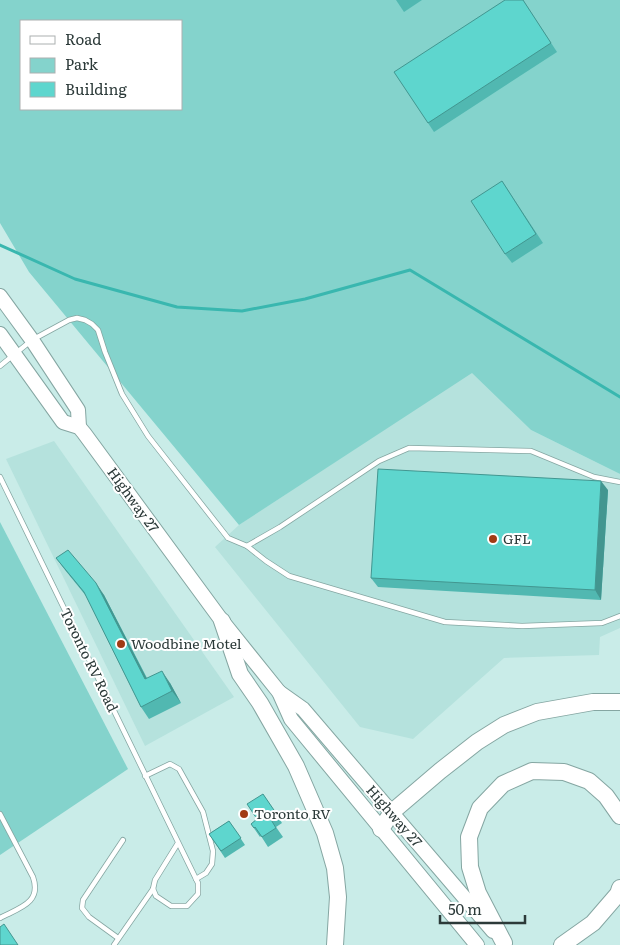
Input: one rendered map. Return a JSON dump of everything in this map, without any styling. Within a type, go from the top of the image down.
[{"type":"highway","points":[[222,621],[240,674],[260,703],[296,766],[325,833],[335,868],[338,897],[335,945]]},
{"type":"highway","points":[[381,829],[392,812],[440,771],[477,742],[504,725],[537,712],[593,702],[620,702]]},
{"type":"highway","points":[[505,944],[478,893],[470,867],[469,837],[480,808],[503,784],[532,771],[564,772],[589,781],[606,796],[620,816]]},
{"type":"highway","points":[[562,945],[593,923],[618,894],[620,888]]},
{"type":"main road","name":"Highway 27","points":[[0,296],[32,340],[78,410],[79,427],[222,621],[279,692],[303,709],[505,944]]},
{"type":"main road","name":"Highway 27","points":[[0,334],[63,422],[79,427]]},
{"type":"main road","name":"Highway 27","points":[[279,692],[290,719],[477,945]]},
{"type":"lane","points":[[0,366],[32,340],[69,320],[77,318],[92,324],[98,330],[122,394],[148,436],[228,538],[247,546],[290,576],[445,622],[522,626],[602,623],[620,616]]},
{"type":"lane","points":[[247,546],[280,527],[379,461],[409,448],[531,452],[594,477],[620,482]]},
{"type":"lane","name":"Toronto RV Road","points":[[0,477],[196,879]]},
{"type":"lane","points":[[145,776],[170,764],[179,769],[203,812],[213,851],[212,864],[206,873],[196,879],[198,894],[188,906],[170,906],[156,896],[153,889]]},
{"type":"lane","points":[[0,814],[36,885],[31,902],[0,918]]},
{"type":"lane","points":[[118,938],[89,918],[82,908],[83,900],[123,840]]},
{"type":"lane","points":[[114,945],[153,889],[155,880],[178,843]]},
{"type":"shaded area","points":[[472,372],[531,430],[620,474],[620,628],[600,637],[599,655],[504,658],[413,739],[360,727],[215,547],[239,525]]},
{"type":"shaded area","points":[[54,441],[234,697],[145,746],[6,459]]},
{"type":"green space","points":[[0,0],[620,0],[620,474],[531,430],[472,373],[239,525],[29,272],[0,223]]},
{"type":"green space","points":[[0,522],[128,769],[0,855]]},
{"type":"building","points":[[505,0],[523,0],[551,43],[428,123],[394,72]]},
{"type":"building","points":[[502,181],[536,234],[505,254],[471,201]]},
{"type":"building","name":"GFL","points":[[378,469],[601,481],[595,590],[371,578]]},
{"type":"building","name":"Woodbine Motel","points":[[68,550],[96,583],[145,679],[162,671],[172,691],[141,707],[84,592],[56,558]]},
{"type":"building","points":[[263,794],[276,813],[270,818],[276,828],[262,837],[251,824],[257,819],[247,804]]},
{"type":"building","points":[[229,821],[241,838],[221,851],[209,834]]},
{"type":"building","points":[[4,924],[18,945],[0,945],[0,927]]},
{"type":"waterway","points":[[0,245],[75,279],[177,307],[242,311],[305,299],[410,270],[620,397]]},
{"type":"place","name":"GFL","points":[[493,539]]},
{"type":"place","name":"Woodbine Motel","points":[[121,644]]},
{"type":"place","name":"Toronto RV","points":[[244,814]]}]
